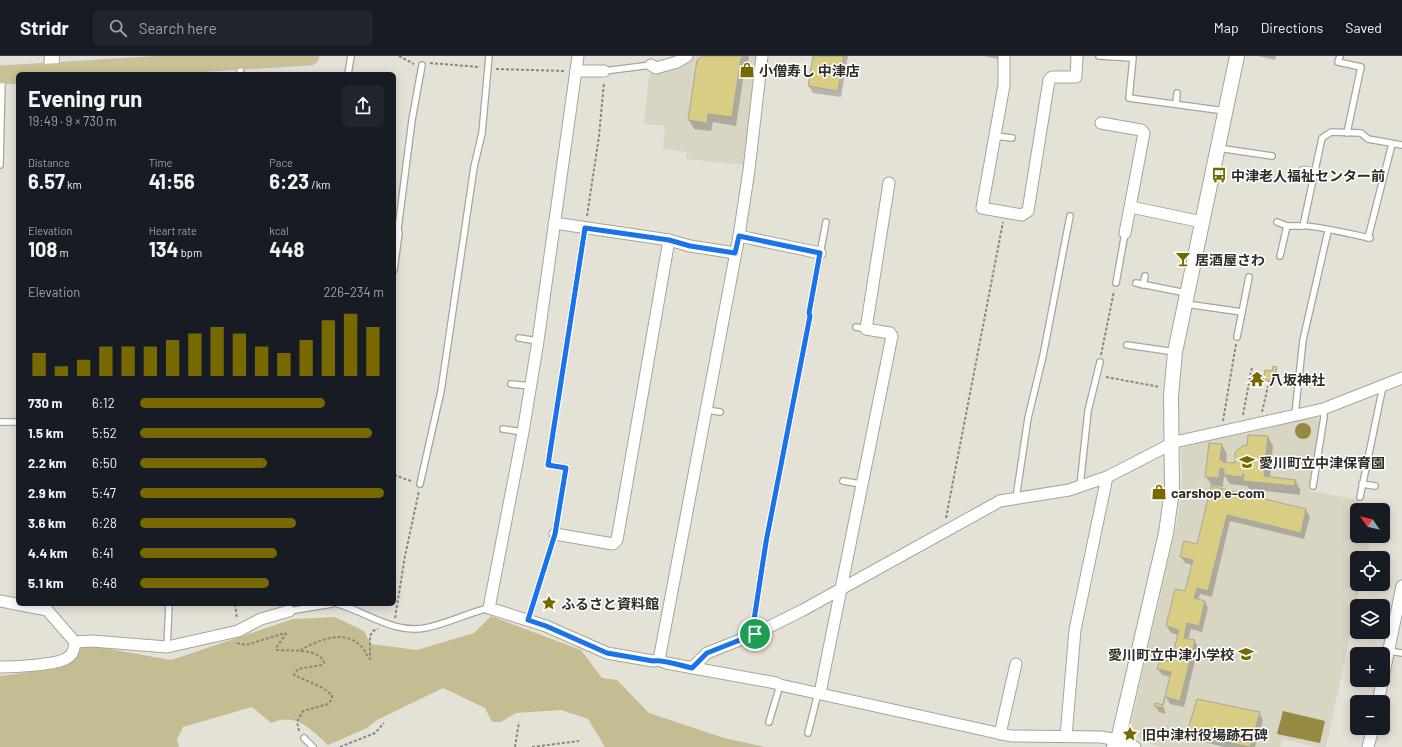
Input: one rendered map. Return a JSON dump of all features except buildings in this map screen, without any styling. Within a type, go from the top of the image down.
[{"type":"main road","points":[[1,75],[51,63],[90,72],[241,67],[310,56]]},
{"type":"street","points":[[578,56],[531,386],[489,608],[546,626],[607,653],[653,661],[659,660],[666,663],[776,683],[1011,736],[1066,736],[1134,747]]},
{"type":"street","points":[[651,66],[656,68],[677,62],[687,56]]},
{"type":"street","points":[[659,660],[739,236],[749,170],[762,56]]},
{"type":"street","points":[[1004,56],[1004,85],[982,208],[1022,215],[1028,211],[1050,80],[1052,77],[1076,77],[1077,56]]},
{"type":"street","points":[[1116,744],[1166,533],[1172,490],[1171,389],[1175,352],[1236,56]]},
{"type":"street","points":[[576,71],[604,71]]},
{"type":"street","points":[[1101,122],[1112,129],[1141,130],[1144,133],[1125,233]]},
{"type":"street","points":[[819,693],[842,589],[841,583],[892,336],[890,333],[861,328],[873,258],[891,191]]},
{"type":"street","points":[[1131,207],[1202,222]]},
{"type":"street","points":[[554,223],[669,240],[690,246],[735,253]]},
{"type":"street","points":[[739,236],[820,253]]},
{"type":"street","points":[[555,534],[613,544],[617,540],[669,240]]},
{"type":"street","points":[[692,668],[707,653],[755,634],[842,589],[944,531],[1000,502],[1080,487],[1107,477],[1171,446],[1175,442],[1295,414],[1323,409],[1402,378]]},
{"type":"street","points":[[1066,736],[1075,630],[1107,477]]},
{"type":"street","points":[[1390,647],[1402,586]]},
{"type":"street","points":[[0,601],[16,604]]},
{"type":"street","points":[[26,606],[47,610],[75,642]]},
{"type":"street","points":[[75,642],[92,641],[167,647],[238,630],[288,608]]},
{"type":"street","points":[[0,666],[48,663],[67,658],[73,652],[75,642]]},
{"type":"street","points":[[1000,734],[1012,670]]},
{"type":"street","points":[[1368,747],[1371,735]]},
{"type":"lane","points":[[348,72],[351,56]]},
{"type":"lane","points":[[420,484],[441,391],[474,150],[482,133],[489,56]]},
{"type":"lane","points":[[1099,56],[1133,57],[1129,98],[1225,111]]},
{"type":"lane","points":[[1340,56],[1338,62],[1361,68],[1369,68]]},
{"type":"lane","points":[[396,253],[411,128],[422,65]]},
{"type":"lane","points":[[604,71],[651,66]]},
{"type":"lane","points":[[1347,133],[1361,68]]},
{"type":"lane","points":[[0,165],[1,75]]},
{"type":"lane","points":[[1176,104],[1178,93]]},
{"type":"lane","points":[[1303,226],[1309,173],[1322,138],[1331,132],[1361,133],[1368,139],[1402,145]]},
{"type":"lane","points":[[995,136],[1012,138]]},
{"type":"lane","points":[[1277,222],[1287,226],[1303,226],[1307,224],[1328,230],[1369,238],[1392,144]]},
{"type":"lane","points":[[1217,148],[1272,156]]},
{"type":"lane","points":[[1016,498],[1028,418],[1043,356],[1070,216]]},
{"type":"lane","points":[[755,634],[754,620],[766,542],[810,316],[809,313],[826,222]]},
{"type":"lane","points":[[1280,256],[1287,226]]},
{"type":"lane","points":[[528,620],[555,534],[566,468],[548,465],[585,228]]},
{"type":"lane","points":[[1295,414],[1303,340],[1328,230]]},
{"type":"lane","points":[[1116,283],[1125,233]]},
{"type":"lane","points":[[1143,285],[1145,276]]},
{"type":"lane","points":[[1237,337],[1249,277]]},
{"type":"lane","points":[[1136,283],[1186,298],[1242,312]]},
{"type":"lane","points":[[519,338],[538,341]]},
{"type":"lane","points":[[1126,345],[1175,352]]},
{"type":"lane","points":[[1080,487],[1088,411],[1100,362]]},
{"type":"lane","points":[[511,384],[531,386]]},
{"type":"lane","points":[[1360,497],[1383,385]]},
{"type":"lane","points":[[1313,486],[1324,418],[1323,409]]},
{"type":"lane","points":[[706,410],[720,412]]},
{"type":"lane","points":[[0,422],[16,422]]},
{"type":"lane","points":[[503,429],[523,432]]},
{"type":"lane","points":[[843,481],[861,484]]},
{"type":"lane","points":[[1362,484],[1375,486]]},
{"type":"lane","points":[[167,647],[169,606]]},
{"type":"lane","points":[[288,608],[310,606]]},
{"type":"lane","points":[[343,606],[394,626],[425,629],[472,612],[489,608]]},
{"type":"lane","points":[[1390,651],[1402,654]]},
{"type":"lane","points":[[769,722],[780,685]]},
{"type":"lane","points":[[806,730],[819,693]]},
{"type":"lane","points":[[304,738],[313,747]]},
{"type":"path","points":[[585,228],[599,130],[604,71]]},
{"type":"path","points":[[944,531],[1004,212]]},
{"type":"path","points":[[1100,362],[1116,283]]},
{"type":"path","points":[[1220,432],[1237,337]]},
{"type":"path","points":[[1241,427],[1252,367]]},
{"type":"path","points":[[1096,376],[1171,389]]},
{"type":"path","points":[[1259,423],[1268,386]]},
{"type":"path","points":[[394,626],[405,556],[420,484],[396,476]]},
{"type":"path","points":[[235,606],[238,630]]},
{"type":"path","points":[[301,652],[302,649],[321,640],[332,637],[345,638],[361,646],[370,659],[370,636],[373,631],[384,630]]},
{"type":"path","points":[[236,643],[246,645],[285,633],[286,634],[276,648],[277,650],[317,654],[324,660],[324,663],[298,669],[295,676],[323,688],[332,695],[332,699],[328,704],[307,709],[299,716],[297,722],[298,728],[304,738]]},
{"type":"path","points":[[515,747],[519,722]]},
{"type":"path","points":[[340,747],[375,733],[384,723]]},
{"type":"path","points":[[532,747],[579,741]]},
{"type":"shaded area","points":[[696,56],[759,56],[746,165],[686,159],[687,152],[663,149],[665,126],[644,124],[649,74],[679,66]]},
{"type":"shaded area","name":"愛川町立中津小学校","points":[[1315,417],[1320,421],[1309,491],[1359,500],[1358,503],[1350,503],[1350,543],[1369,543],[1368,551],[1350,551],[1350,591],[1359,591],[1358,599],[1350,599],[1350,635],[1326,747],[1316,747],[1283,739],[1280,747],[1160,747],[1140,740],[1131,723],[1178,518],[1182,476],[1181,448],[1241,432]]},
{"type":"shaded area","points":[[1300,423],[1306,423],[1311,428],[1309,437],[1306,439],[1300,439],[1295,434],[1295,428]]},
{"type":"shaded area","points":[[491,616],[581,650],[602,678],[617,680],[649,713],[724,738],[765,747],[605,747],[588,719],[561,710],[516,713],[501,722],[492,722],[485,708],[443,688],[377,720],[367,728],[328,745],[309,728],[296,721],[280,720],[271,723],[252,707],[183,727],[177,740],[179,747],[0,747],[0,676],[53,669],[75,643],[171,660],[293,619],[335,617],[364,631],[371,644],[417,650],[474,633]]},
{"type":"shaded area","points":[[1283,711],[1325,721],[1320,743],[1277,734]]},
{"type":"place","name":"小僧寿し 中津店","points":[[747,70]]},
{"type":"place","name":"中津老人福祉センター前","points":[[1219,175]]},
{"type":"place","name":"居酒屋さわ","points":[[1183,259]]},
{"type":"place","name":"八坂神社","points":[[1257,379]]},
{"type":"place","name":"愛川町立中津保育園","points":[[1247,462]]},
{"type":"place","name":"carshop e-com","points":[[1159,492]]},
{"type":"place","name":"ふるさと資料館","points":[[549,603]]},
{"type":"place","name":"愛川町立中津小学校","points":[[1246,654]]},
{"type":"place","name":"旧中津村役場跡石碑","points":[[1130,734]]},
{"type":"route","points":[[585,228],[669,240],[690,246],[735,253],[739,236],[820,253],[809,313],[810,316],[766,542],[754,620],[755,634],[707,653],[697,661],[692,668],[666,663],[659,660],[653,661],[607,653],[546,626],[528,620],[555,534],[562,497],[566,468],[548,465],[565,353],[567,352],[585,228]]}]
